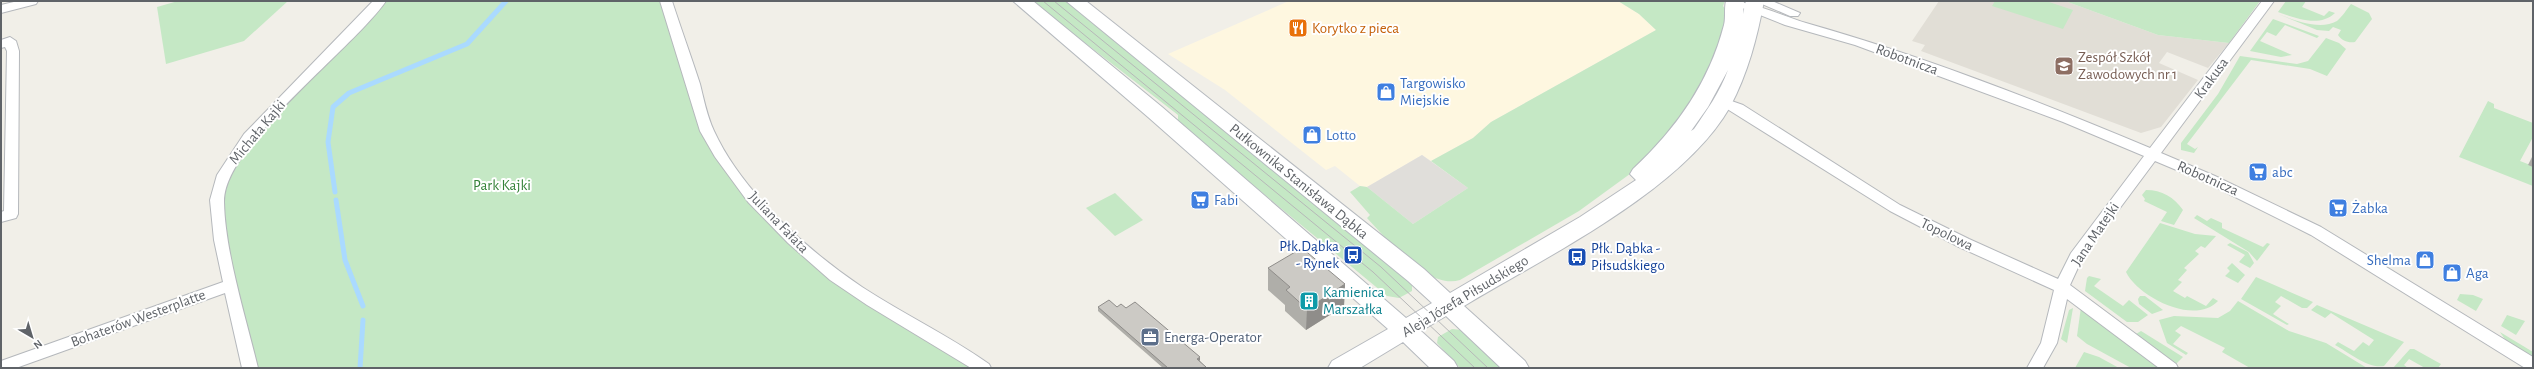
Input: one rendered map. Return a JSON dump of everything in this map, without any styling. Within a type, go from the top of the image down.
[{"type":"street","points":[[1,9],[32,1]]},
{"type":"street","name":"Michała Kajki","points":[[250,368],[230,285],[218,206],[224,175],[249,137],[380,1]]},
{"type":"street","name":"Juliana Fałata","points":[[666,1],[706,129],[719,154],[747,190],[795,241],[825,268],[857,291],[940,338],[983,368]]},
{"type":"street","points":[[1022,1],[1155,112],[1406,330],[1446,368]]},
{"type":"street","name":"Pułkownika Stanisława Dąbka","points":[[1075,1],[1449,304],[1518,368]]},
{"type":"street","name":"Aleja Józefa Piłsudskiego","points":[[1588,222],[1668,147],[1692,115],[1714,78],[1726,49],[1734,23],[1733,1]]},
{"type":"street","name":"Robotnicza","points":[[1733,1],[1757,4],[2068,119],[2155,154],[2240,192],[2309,228],[2533,364]]},
{"type":"street","name":"Krakusa","points":[[2155,154],[2268,1]]},
{"type":"street","name":"Aleja Józefa Piłsudskiego","points":[[1340,368],[1627,198],[1681,156],[1703,132],[1723,102],[1740,68],[1748,43],[1757,4]]},
{"type":"street","points":[[1,44],[10,41],[13,51],[14,111],[11,214],[1,217]]},
{"type":"street","name":"Topolowa","points":[[1723,102],[1738,108],[1895,208],[1964,243],[2062,287],[2170,368]]},
{"type":"street","name":"Jana Matejki","points":[[2034,368],[2049,343],[2062,287],[2076,257],[2155,154]]},
{"type":"street","name":"Bohaterów Westerplatte","points":[[1,367],[230,285]]},
{"type":"shaded area","name":"Targowisko Miejskie","points":[[1289,1],[1618,1],[1639,14],[1656,30],[1491,122],[1473,138],[1431,161],[1422,155],[1367,187],[1360,186],[1335,166],[1326,170],[1225,90],[1168,54]]},
{"type":"shaded area","name":"Zespół Szkół Zawodowych nr 1","points":[[1939,1],[2065,1],[2158,35],[2229,43],[2208,68],[2167,52],[2159,63],[2198,80],[2161,127],[2141,133],[1921,51],[1925,45],[1912,41]]},
{"type":"shaded area","points":[[1422,155],[1468,188],[1413,224],[1367,187]]},
{"type":"green space","points":[[178,1],[288,1],[244,41],[166,64],[157,7]]},
{"type":"green space","name":"Park Kajki","points":[[380,1],[666,1],[706,129],[747,190],[825,268],[983,368],[250,368],[218,217],[232,159]]},
{"type":"green space","points":[[1031,1],[1065,1],[1412,283],[1412,291],[1399,298],[1387,296],[1178,123],[1178,115]]},
{"type":"green space","points":[[1618,1],[1725,1],[1723,6],[1727,11],[1727,32],[1687,112],[1634,171],[1579,211],[1460,280],[1447,281],[1434,278],[1422,271],[1397,250],[1367,218],[1370,215],[1350,192],[1360,186],[1367,187],[1413,224],[1468,188],[1431,161],[1473,138],[1491,122],[1656,30],[1639,14]]},
{"type":"green space","points":[[1995,1],[2046,1],[2073,10],[2063,29],[1992,6]]},
{"type":"green space","points":[[2065,1],[2260,1],[2229,43],[2158,35]]},
{"type":"green space","points":[[2286,1],[2306,1],[2302,7],[2324,16],[2329,11],[2335,13],[2329,18],[2322,20],[2315,21],[2300,19],[2278,12]]},
{"type":"green space","points":[[2351,4],[2369,13],[2372,19],[2355,42],[2343,40],[2338,35],[2341,30],[2333,27],[2329,31],[2317,30],[2278,14],[2307,24],[2323,25],[2337,21]]},
{"type":"green space","points":[[2273,19],[2319,36],[2317,38],[2285,25],[2276,36],[2267,32],[2260,41],[2292,55],[2281,57],[2250,51]]},
{"type":"green space","points":[[2326,38],[2339,43],[2346,49],[2327,76],[2310,69],[2251,60],[2187,144],[2195,149],[2198,147],[2194,153],[2181,150],[2181,143],[2218,94],[2240,56],[2297,64],[2308,61]]},
{"type":"green space","points":[[2488,101],[2494,104],[2494,108],[2533,123],[2533,137],[2520,161],[2533,166],[2533,186],[2459,157]]},
{"type":"green space","points":[[2146,190],[2157,191],[2176,201],[2183,210],[2174,225],[2161,221],[2167,212],[2144,201],[2145,199],[2142,195]]},
{"type":"green space","points":[[1115,193],[1143,220],[1115,236],[1086,208]]},
{"type":"green space","points":[[2197,215],[2207,221],[2211,218],[2222,223],[2222,228],[2263,247],[2267,243],[2270,244],[2257,261],[2249,252],[2194,218]]},
{"type":"green space","points":[[2160,223],[2195,234],[2216,236],[2205,248],[2201,246],[2195,251],[2199,254],[2184,268],[2187,270],[2178,280],[2182,282],[2173,291],[2185,298],[2187,296],[2206,306],[2213,298],[2218,301],[2208,308],[2196,311],[2182,309],[2154,299],[2142,291],[2132,281],[2126,272]]},
{"type":"green space","points":[[2230,243],[2248,252],[2254,263],[2250,268],[2239,262],[2245,255],[2227,245]]},
{"type":"green space","points":[[2232,263],[2245,275],[2238,283],[2225,276],[2230,271],[2227,268]]},
{"type":"green space","points":[[2089,276],[2101,279],[2094,286],[2123,306],[2129,300],[2148,315],[2138,322],[2127,322],[2085,291],[2087,278]]},
{"type":"green space","points":[[2256,277],[2313,302],[2307,308],[2302,308],[2281,296],[2275,302],[2281,306],[2273,314],[2289,324],[2287,325],[2241,299]]},
{"type":"green space","points":[[2460,294],[2473,295],[2483,299],[2476,311],[2457,300]]},
{"type":"green space","points":[[2140,296],[2145,296],[2163,310],[2152,314],[2139,304],[2138,299]]},
{"type":"green space","points":[[2238,301],[2289,331],[2326,343],[2367,368],[2250,368],[2222,352],[2225,348],[2181,326],[2175,331],[2181,335],[2173,344],[2188,353],[2186,355],[2167,343],[2159,320],[2174,316],[2218,318],[2230,311]]},
{"type":"green space","points":[[2317,305],[2404,342],[2384,366],[2365,363],[2335,345],[2338,342],[2354,351],[2363,342],[2369,346],[2374,340],[2331,313],[2325,318],[2311,310]]},
{"type":"green space","points":[[2081,307],[2162,368],[2131,368],[2087,344],[2077,336]]},
{"type":"green space","points":[[2073,308],[2067,343],[2061,339],[2069,310]]},
{"type":"green space","points":[[2507,315],[2525,321],[2516,335],[2501,326]]},
{"type":"green space","points":[[1452,329],[1462,330],[1506,368],[1460,368],[1437,343],[1438,337]]},
{"type":"green space","points":[[2141,331],[2183,357],[2176,364],[2136,334]]},
{"type":"green space","points":[[2500,332],[2533,352],[2533,358],[2506,341]]},
{"type":"green space","points":[[2410,349],[2414,349],[2441,364],[2438,368],[2425,368],[2409,359],[2404,365],[2408,368],[2393,368]]},
{"type":"green space","points":[[2084,352],[2099,357],[2119,368],[2075,368]]},
{"type":"building","points":[[1302,248],[1345,284],[1307,309],[1286,290],[1290,287],[1268,268]]},
{"type":"building","name":"Energa-Operator","points":[[1109,300],[1117,307],[1121,304],[1126,308],[1135,302],[1200,357],[1197,359],[1206,367],[1168,368],[1098,307]]},
{"type":"waterway","points":[[335,192],[328,142],[333,107],[349,93],[467,44],[506,1]]},
{"type":"waterway","points":[[336,200],[345,260],[363,306]]},
{"type":"waterway","points":[[360,368],[363,320]]},
{"type":"tram line","points":[[1043,1],[1373,272],[1475,368]]},
{"type":"tram line","points":[[1054,1],[1381,267],[1488,368]]},
{"type":"place","name":"Korytko z pieca","points":[[1298,28]]},
{"type":"place","name":"Zespół Szkół Zawodowych nr 1","points":[[2064,66]]},
{"type":"place","name":"Targowisko Miejskie","points":[[1386,92]]},
{"type":"place","name":"Lotto","points":[[1312,135]]},
{"type":"place","name":"abc","points":[[2258,172]]},
{"type":"place","name":"Fabi","points":[[1200,200]]},
{"type":"place","name":"Żabka","points":[[2338,208]]},
{"type":"place","name":"Płk.Dąbka - Rynek","points":[[1353,255]]},
{"type":"place","name":"Płk. Dąbka - Piłsudskiego","points":[[1577,257]]},
{"type":"place","name":"Shelma","points":[[2425,260]]},
{"type":"place","name":"Aga","points":[[2452,273]]},
{"type":"place","name":"Kamienica Marszałka","points":[[1309,301]]},
{"type":"place","name":"Energa-Operator","points":[[1150,337]]}]
